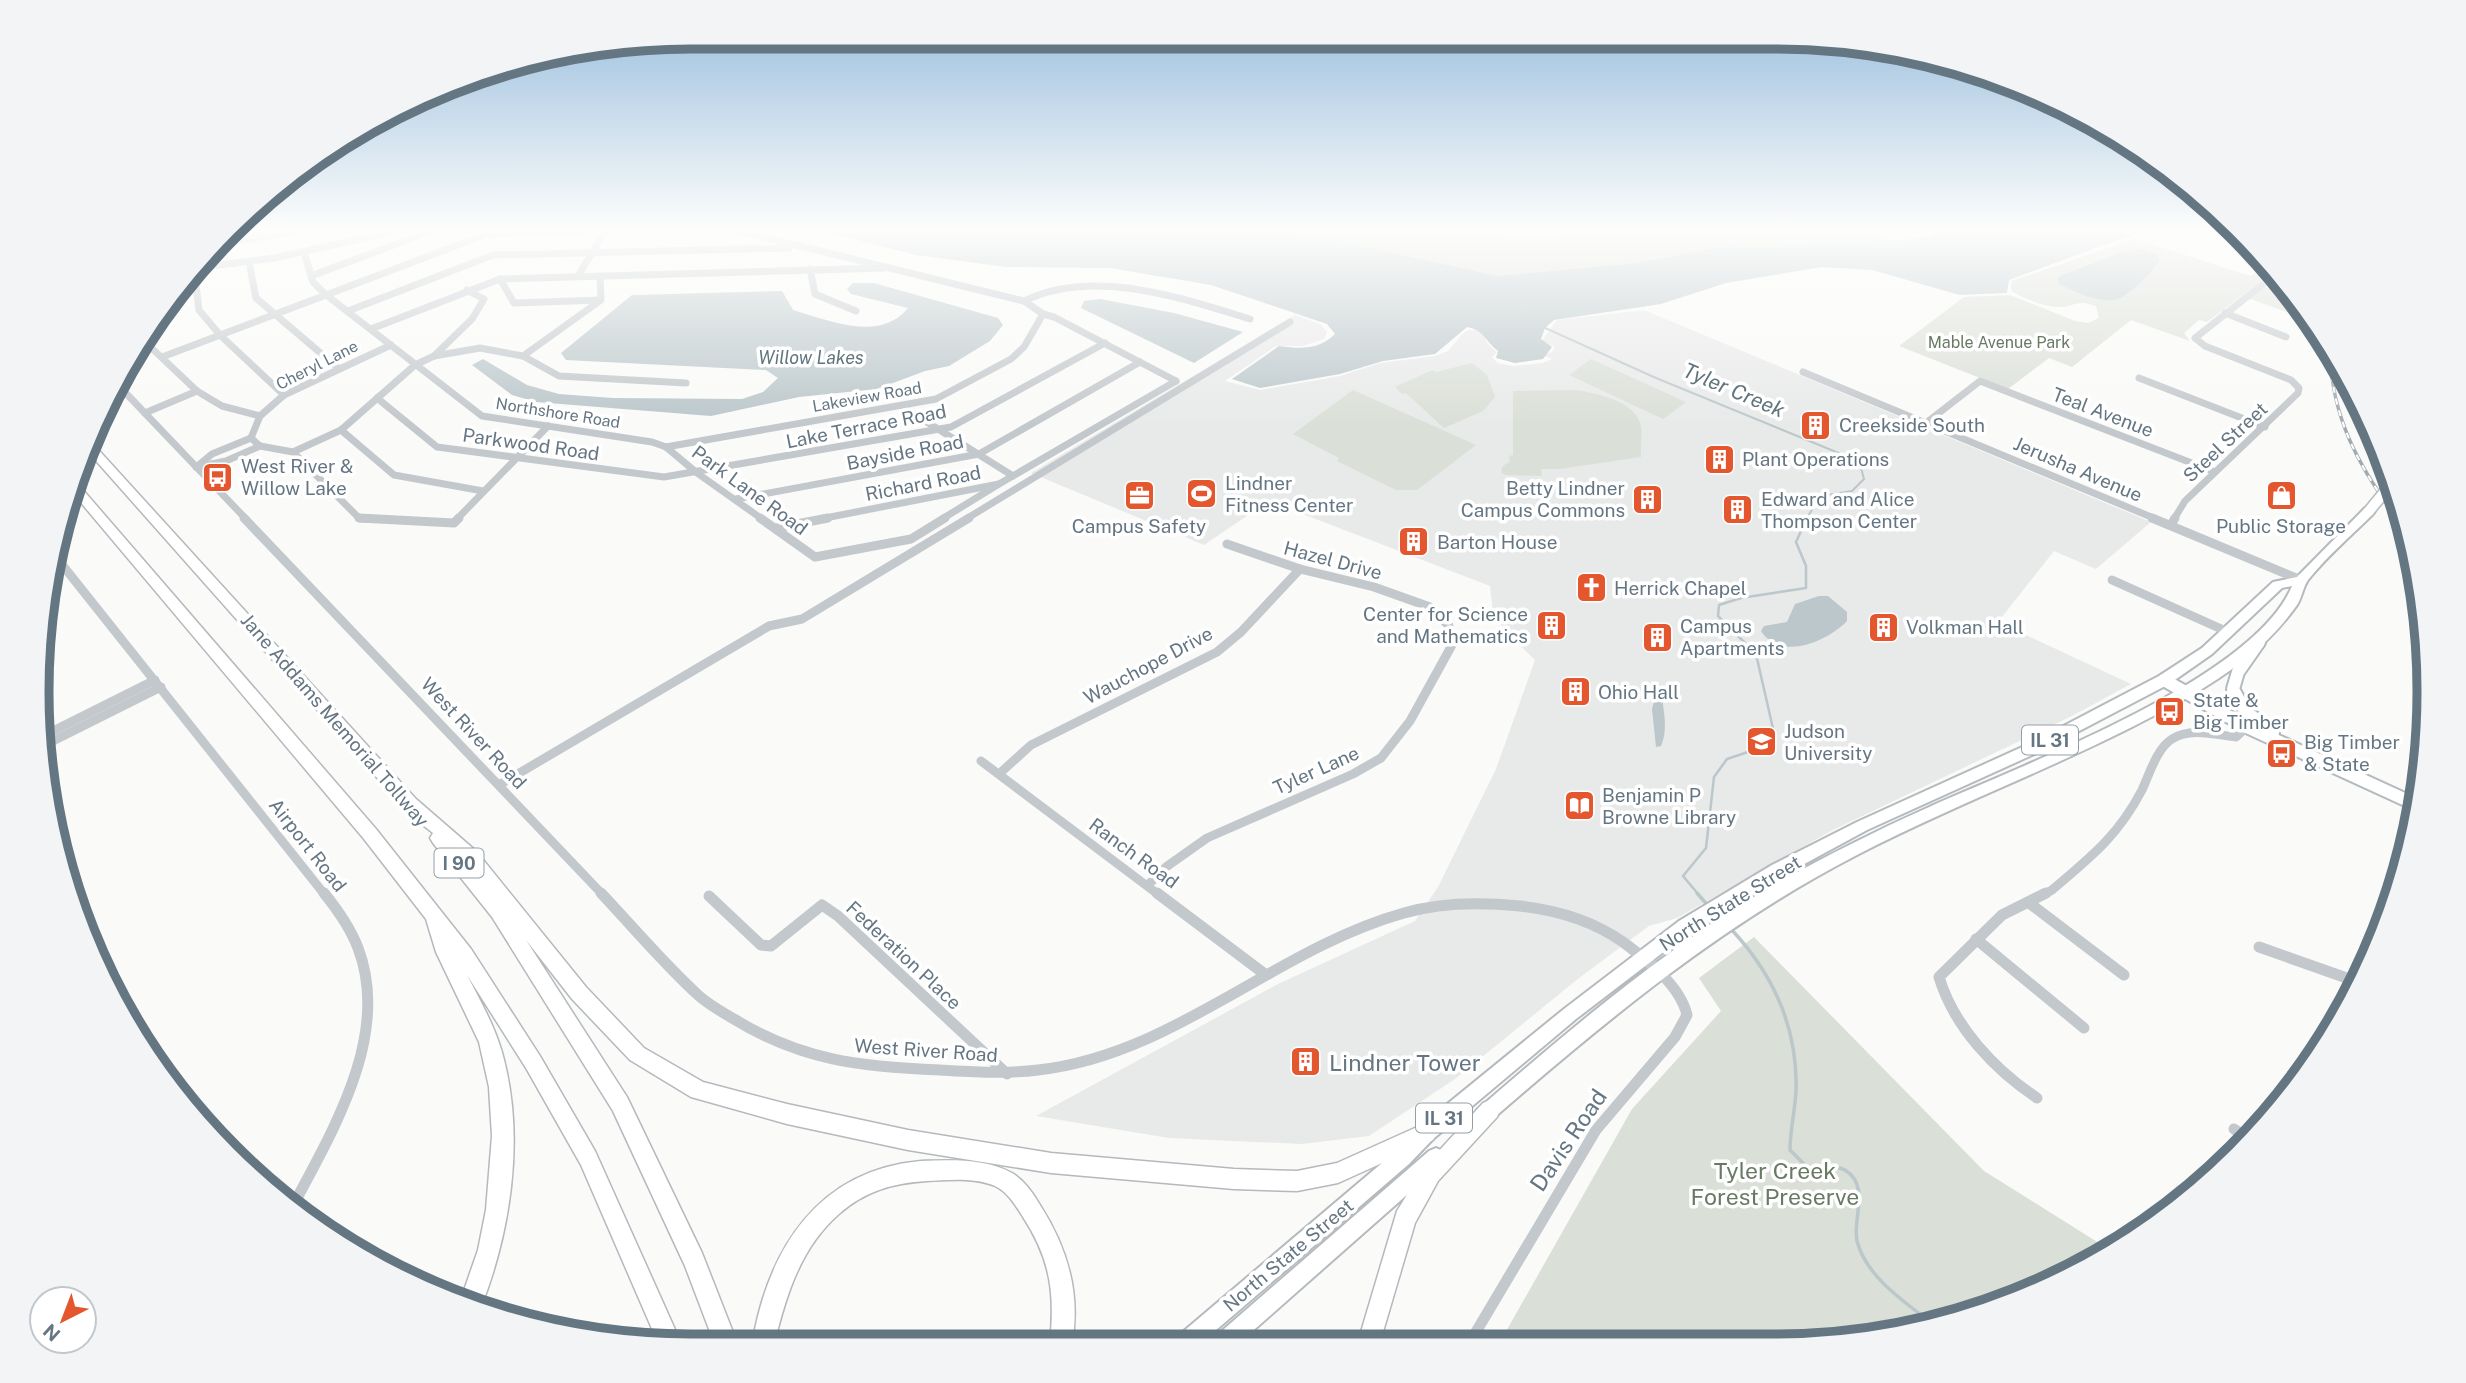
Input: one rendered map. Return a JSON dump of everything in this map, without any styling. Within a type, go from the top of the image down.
[{"type":"highway","name":"Jane Addams Memorial Tollway","points":[[96,452],[411,804],[498,912],[620,1104],[694,1261],[723,1334]]},
{"type":"highway","name":"I 90","points":[[80,493],[370,834],[432,912],[495,1000],[588,1158],[666,1333]]},
{"type":"highway","points":[[411,804],[470,856],[579,993],[638,1054],[698,1090],[787,1114],[908,1140],[1051,1163],[1234,1179],[1297,1181],[1338,1173],[1426,1133]]},
{"type":"highway","points":[[432,912],[439,938],[488,1041],[497,1068],[503,1139],[493,1233],[473,1296]]},
{"type":"highway","points":[[1370,1334],[1405,1219],[1431,1174],[1490,1110]]},
{"type":"highway","points":[[765,1334],[772,1301],[793,1253],[839,1200],[861,1186],[891,1176],[909,1172],[957,1171],[998,1177],[1011,1184],[1041,1226],[1061,1273],[1065,1304],[1062,1334]]},
{"type":"main road","name":"North State Street","points":[[1196,1334],[1402,1158],[1426,1133],[1570,1014],[1643,958],[1708,912],[1778,870],[1862,826],[2036,747],[2160,682],[2207,652],[2278,585],[2301,580],[2369,512],[2385,492]]},
{"type":"main road","name":"North State Street","points":[[1233,1334],[1490,1110],[1722,924],[1810,872],[2060,758],[2179,695],[2222,668],[2261,638],[2298,595],[2301,580]]},
{"type":"main road","points":[[2261,638],[2236,676],[2236,697],[2260,724],[2331,765]]},
{"type":"main road","points":[[2160,682],[2179,695],[2408,801]]},
{"type":"street","points":[[197,296],[199,310],[220,335],[284,395]]},
{"type":"street","points":[[256,296],[338,368]]},
{"type":"street","points":[[162,357],[321,296]]},
{"type":"street","name":"Northshore Road","points":[[327,296],[482,416],[652,442],[666,447]]},
{"type":"street","points":[[348,311],[389,296]]},
{"type":"street","points":[[371,329],[453,296]]},
{"type":"street","points":[[435,356],[472,319],[484,299],[477,296]]},
{"type":"street","points":[[510,296],[514,303],[601,300]]},
{"type":"street","points":[[601,296],[601,300]]},
{"type":"street","points":[[819,296],[856,311]]},
{"type":"street","points":[[1001,296],[1024,301],[1043,314],[1054,317],[1140,362]]},
{"type":"street","points":[[1024,301],[1032,296]]},
{"type":"street","points":[[1154,296],[1206,305],[1250,319]]},
{"type":"street","points":[[2225,313],[2248,296]]},
{"type":"street","points":[[523,356],[601,300]]},
{"type":"street","points":[[2225,313],[2286,337]]},
{"type":"street","name":"Steel Street","points":[[2171,525],[2185,501],[2295,399],[2299,388],[2283,375],[2205,346],[2195,338],[2225,313]]},
{"type":"street","name":"Lakeview Road","points":[[666,447],[903,407],[936,399],[1011,359],[1024,347],[1043,314]]},
{"type":"street","points":[[499,785],[769,626],[802,619],[1290,322]]},
{"type":"street","name":"Lake Terrace Road","points":[[697,473],[940,429],[964,422],[1105,343]]},
{"type":"street","name":"Cheryl Lane","points":[[260,416],[284,395],[391,345]]},
{"type":"street","points":[[150,346],[197,391],[222,406],[260,416],[251,438],[212,454],[196,467]]},
{"type":"street","points":[[293,452],[341,430],[415,365],[435,356],[480,348],[523,356],[559,376],[686,383]]},
{"type":"street","name":"Richard Road","points":[[776,528],[999,484],[1176,381],[1140,362]]},
{"type":"street","name":"Bayside Road","points":[[736,499],[979,454],[1140,362]]},
{"type":"street","name":"Jerusha Avenue","points":[[1803,372],[2301,580]]},
{"type":"street","points":[[2139,378],[2265,427]]},
{"type":"street","name":"Teal Avenue","points":[[1926,423],[1980,381],[2216,472]]},
{"type":"street","name":"West River Road","points":[[124,391],[700,997],[750,1031],[804,1053],[868,1067],[1007,1074],[1078,1063],[1147,1040],[1362,926],[1404,912],[1469,903],[1535,908],[1581,920],[1621,940],[1657,974]]},
{"type":"street","points":[[145,413],[197,391]]},
{"type":"street","name":"Parkwood Road","points":[[377,398],[437,447],[664,477],[697,473]]},
{"type":"street","points":[[903,407],[1013,476]]},
{"type":"street","points":[[251,438],[260,446],[293,452],[360,519],[454,523],[514,458],[548,426]]},
{"type":"street","points":[[341,430],[394,475],[483,491]]},
{"type":"street","points":[[196,467],[226,461],[260,446]]},
{"type":"street","name":"Park Lane Road","points":[[666,447],[697,473],[816,557],[911,539],[999,484]]},
{"type":"street","name":"Hazel Drive","points":[[1227,544],[1300,569],[1374,587],[1430,607]]},
{"type":"street","name":"Airport Road","points":[[62,564],[339,912],[358,947],[365,971],[366,1011],[357,1067],[341,1110],[297,1198]]},
{"type":"street","name":"Wauchope Drive","points":[[999,774],[1031,745],[1217,652],[1241,632],[1300,569]]},
{"type":"street","points":[[2112,580],[2228,632]]},
{"type":"street","name":"Tyler Lane","points":[[1148,886],[1165,867],[1194,846],[1357,772],[1382,756],[1404,731],[1452,645],[1448,626],[1430,607]]},
{"type":"street","points":[[50,733],[158,684]]},
{"type":"street","points":[[51,742],[158,684]]},
{"type":"street","points":[[2037,1098],[2007,1077],[1983,1054],[1942,990],[1938,977],[2002,915],[2068,879],[2111,839],[2137,799],[2163,748],[2171,739],[2190,732],[2236,737],[2247,727]]},
{"type":"street","name":"Ranch Road","points":[[981,761],[1266,975]]},
{"type":"street","name":"Federation Place","points":[[709,896],[761,945],[771,946],[822,905],[838,916],[1007,1074]]},
{"type":"street","points":[[2028,902],[2124,975]]},
{"type":"street","points":[[1976,939],[2084,1028]]},
{"type":"street","points":[[2259,947],[2349,979]]},
{"type":"street","name":"Davis Road","points":[[1475,1334],[1596,1130],[1613,1106],[1676,1037],[1685,1023],[1688,1017],[1682,1001],[1657,974]]},
{"type":"street","points":[[2234,1129],[2241,1133]]},
{"type":"shaded area","name":"Judson University","points":[[1644,310],[2151,522],[2096,569],[2054,551],[1998,622],[2131,684],[2072,716],[1831,831],[1677,918],[1649,926],[1579,978],[1455,1079],[1369,1136],[1302,1144],[1169,1138],[1036,1116],[1278,984],[1415,921],[1438,887],[1496,769],[1535,660],[1509,635],[1493,614],[1490,586],[1269,501],[1204,545],[1031,473],[1295,315],[1320,324],[1327,332],[1324,339],[1303,346],[1276,346],[1225,381],[1260,390],[1340,376],[1380,363],[1435,356],[1448,351],[1463,333],[1469,330],[1477,330],[1483,335],[1497,352],[1492,357],[1498,363],[1513,366],[1543,363],[1552,359],[1543,355],[1552,352],[1555,347],[1542,341],[1557,320]]},
{"type":"green space","name":"Mable Avenue Park","points":[[2011,296],[2075,321],[2088,323],[2099,318],[2096,306],[2089,304],[2053,307],[2021,296],[2242,296],[2207,322],[2199,320],[2184,333],[2190,341],[2131,320],[2072,367],[2049,358],[2008,389],[1899,346],[1964,297]]},
{"type":"green space","points":[[2251,296],[2280,296],[2295,315],[2248,298]]},
{"type":"green space","points":[[1591,359],[1686,402],[1663,419],[1569,375]]},
{"type":"green space","points":[[1472,363],[1487,375],[1495,397],[1483,411],[1444,428],[1406,393],[1402,394],[1395,387],[1433,370],[1436,372]]},
{"type":"green space","points":[[1353,390],[1476,445],[1417,490],[1396,490],[1337,461],[1339,458],[1293,434]]},
{"type":"green space","points":[[1576,390],[1622,403],[1636,415],[1641,427],[1641,457],[1559,469],[1541,469],[1542,476],[1505,475],[1501,472],[1502,467],[1510,461],[1509,456],[1513,455],[1513,391]]},
{"type":"green space","name":"Tyler Creek Forest Preserve","points":[[1754,937],[1984,1171],[2101,1245],[2059,1268],[1981,1300],[1900,1322],[1858,1329],[1774,1334],[1505,1334],[1632,1109],[1721,1011],[1699,978]]},
{"type":"water","name":"Willow Lakes","points":[[631,296],[785,296],[793,310],[837,323],[869,327],[896,319],[908,308],[857,296],[918,296],[998,318],[1003,325],[990,341],[949,366],[925,371],[877,389],[799,397],[711,416],[536,402],[512,395],[472,365],[483,359],[527,385],[559,394],[613,398],[742,399],[763,392],[778,378],[766,370],[566,360],[561,353]]},
{"type":"water","points":[[1242,296],[1687,296],[1661,304],[1554,320],[1545,328],[1541,339],[1552,347],[1543,359],[1515,363],[1496,358],[1498,351],[1481,333],[1467,327],[1435,354],[1383,361],[1340,374],[1260,388],[1232,379],[1279,346],[1302,348],[1316,346],[1329,339],[1335,334],[1327,324]]},
{"type":"water","points":[[2086,296],[2124,296],[2111,300]]},
{"type":"water","points":[[1100,299],[1174,313],[1243,332],[1194,363],[1081,308],[1084,301]]},
{"type":"water","points":[[1819,596],[1828,596],[1847,612],[1847,621],[1828,635],[1817,641],[1792,647],[1770,640],[1761,631],[1764,626],[1787,622],[1795,604]]},
{"type":"water","points":[[1656,694],[1662,697],[1665,728],[1661,746],[1656,747],[1652,709]]},
{"type":"waterway","name":"Tyler Creek","points":[[1543,327],[1656,378],[1841,454],[1861,468],[1864,479],[1852,491],[1821,496],[1806,519]]},
{"type":"waterway","name":"Tyler Creek","points":[[1699,895],[1683,876],[1706,848],[1714,777],[1727,759],[1772,744],[1774,733],[1756,654],[1718,616],[1719,605],[1741,598],[1806,588],[1806,566],[1796,542],[1807,518]]},
{"type":"waterway","name":"Tyler Creek","points":[[1697,893],[1709,907]]},
{"type":"waterway","name":"Tyler Creek","points":[[1731,929],[1760,965],[1788,1024],[1796,1068],[1790,1150],[1808,1168],[1841,1168],[1853,1177],[1859,1194],[1856,1232],[1862,1254],[1878,1278],[1923,1316]]},
{"type":"railway","points":[[2332,371],[2336,398],[2350,440],[2371,480],[2390,508]]},
{"type":"place","name":"Creekside South","points":[[1816,425]]},
{"type":"place","name":"Plant Operations","points":[[1719,459]]},
{"type":"place","name":"West River & Willow Lake","points":[[218,477]]},
{"type":"place","name":"Lindner Fitness Center","points":[[1202,494]]},
{"type":"place","name":"Campus Safety","points":[[1139,495]]},
{"type":"place","name":"Public Storage","points":[[2281,495]]},
{"type":"place","name":"Betty Lindner Campus Commons","points":[[1648,499]]},
{"type":"place","name":"Edward and Alice Thompson Center","points":[[1738,510]]},
{"type":"place","name":"Barton House","points":[[1414,542]]},
{"type":"place","name":"Herrick Chapel","points":[[1591,588]]},
{"type":"place","name":"Center for Science and Mathematics","points":[[1551,625]]},
{"type":"place","name":"Volkman Hall","points":[[1883,627]]},
{"type":"place","name":"Campus Apartments","points":[[1657,637]]},
{"type":"place","name":"Ohio Hall","points":[[1575,692]]},
{"type":"place","name":"State & Big Timber","points":[[2170,711]]},
{"type":"place","name":"Judson University","points":[[1761,742]]},
{"type":"place","name":"Big Timber & State","points":[[2281,753]]},
{"type":"place","name":"Benjamin P Browne Library","points":[[1579,806]]},
{"type":"place","name":"Lindner Tower","points":[[1306,1062]]}]
